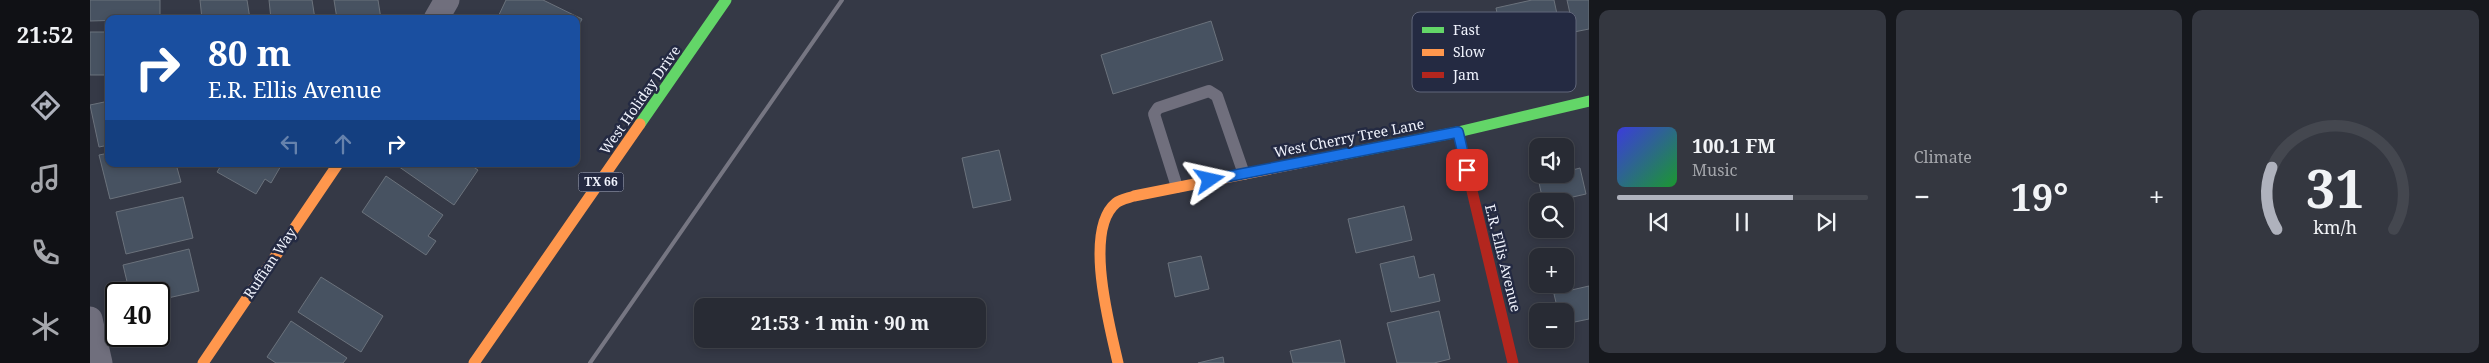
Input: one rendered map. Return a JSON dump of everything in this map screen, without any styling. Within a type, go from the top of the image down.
[{"type":"street","points":[[438,15],[447,0]]},
{"type":"street","name":"West Holiday Drive","points":[[474,363],[726,0]]},
{"type":"street","name":"West Cherry Tree Lane","points":[[1118,363],[1099,278],[1103,225],[1116,203],[1134,196],[1458,132],[1589,102]]},
{"type":"street","name":"E.R. Ellis Avenue","points":[[1458,132],[1513,363]]},
{"type":"street","name":"Ruffian Way","points":[[203,363],[336,167]]},
{"type":"street","points":[[90,319],[100,363]]},
{"type":"lane","points":[[1177,187],[1154,114],[1158,108],[1209,91],[1217,96],[1244,174]]},
{"type":"building","points":[[90,0],[160,0],[160,15],[105,15],[105,21],[90,21]]},
{"type":"building","points":[[200,0],[247,0],[249,15],[202,15]]},
{"type":"building","points":[[269,0],[312,0],[314,15],[271,15]]},
{"type":"building","points":[[334,0],[378,0],[380,15],[336,15]]},
{"type":"building","points":[[506,0],[543,0],[574,15],[499,15]]},
{"type":"building","points":[[1532,0],[1554,0],[1557,12],[1497,12],[1496,8]]},
{"type":"building","points":[[1567,0],[1589,0],[1589,29],[1576,32],[1576,12],[1570,12]]},
{"type":"building","points":[[1211,21],[1223,60],[1113,94],[1101,55]]},
{"type":"building","points":[[90,32],[105,32],[105,75],[90,75]]},
{"type":"building","points":[[105,102],[105,146],[99,147],[90,105]]},
{"type":"building","points":[[999,150],[1011,200],[973,208],[962,158]]},
{"type":"building","points":[[105,154],[105,167],[177,167],[181,182],[110,199],[99,155]]},
{"type":"building","points":[[220,167],[280,167],[271,183],[265,179],[256,194],[217,172]]},
{"type":"building","points":[[399,167],[474,167],[478,170],[454,205]]},
{"type":"building","points":[[1580,168],[1586,194],[1574,197],[1574,193],[1541,193],[1539,183],[1574,183],[1574,170]]},
{"type":"building","points":[[386,176],[443,215],[428,236],[436,241],[426,255],[362,212]]},
{"type":"building","points":[[183,197],[193,238],[126,254],[116,212]]},
{"type":"building","points":[[1404,206],[1412,240],[1356,253],[1348,219]]},
{"type":"building","points":[[189,249],[199,291],[170,298],[170,282],[127,282],[123,265]]},
{"type":"building","points":[[1201,256],[1209,289],[1175,297],[1168,263]]},
{"type":"building","points":[[1414,256],[1419,278],[1434,274],[1440,301],[1391,312],[1380,264]]},
{"type":"building","points":[[321,277],[383,316],[361,352],[298,312]]},
{"type":"building","points":[[1589,286],[1589,319],[1574,322],[1574,303],[1556,303],[1554,294],[1574,293],[1574,289]]},
{"type":"building","points":[[1439,311],[1450,359],[1434,363],[1397,363],[1387,323]]},
{"type":"building","points":[[291,321],[347,358],[343,363],[276,363],[267,357]]},
{"type":"building","points":[[1340,340],[1345,363],[1293,363],[1290,351]]},
{"type":"building","points":[[1223,357],[1224,363],[1198,363]]},
{"type":"railway","points":[[590,363],[842,0]]},
{"type":"traffic: fast","points":[[640,124],[726,0]]},
{"type":"traffic: fast","points":[[1345,154],[1458,132],[1589,101]]},
{"type":"traffic: slow","points":[[474,363],[640,124]]},
{"type":"traffic: slow","points":[[1118,363],[1105,304],[1100,256],[1101,234],[1106,216],[1116,203],[1134,196],[1345,154]]},
{"type":"traffic: slow","points":[[203,363],[336,167]]},
{"type":"traffic: jam","points":[[1458,132],[1513,363]]},
{"type":"route","points":[[1210,180],[1458,132],[1467,170]]}]
